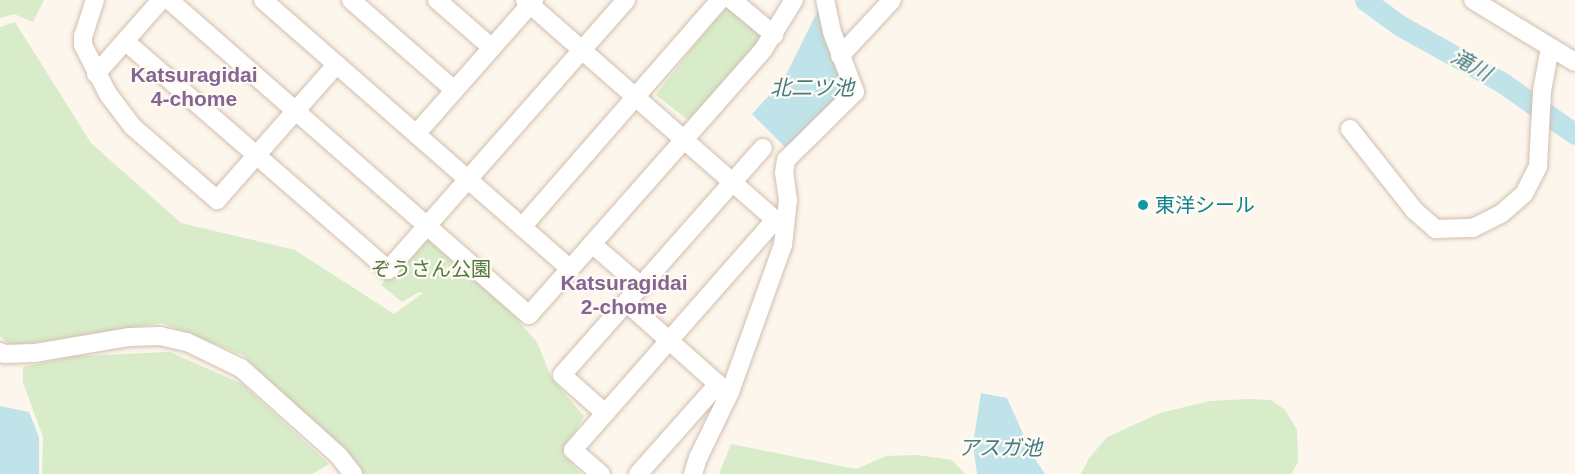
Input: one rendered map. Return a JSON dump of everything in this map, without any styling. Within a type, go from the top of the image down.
[{"type":"street","points":[[95,0],[83,36],[86,54],[96,74],[132,126],[217,200],[337,64]]},
{"type":"street","points":[[96,74],[161,0]]},
{"type":"street","points":[[169,0],[530,315],[774,35],[794,0]]},
{"type":"street","points":[[263,0],[570,269]]},
{"type":"street","points":[[351,0],[454,90]]},
{"type":"street","points":[[437,0],[492,48]]},
{"type":"street","points":[[125,41],[388,270],[626,0]]},
{"type":"street","points":[[522,227],[720,0]]},
{"type":"street","points":[[732,0],[774,35]]},
{"type":"street","points":[[693,474],[698,458],[730,392],[783,245],[789,200],[784,173],[786,160],[855,92],[840,56],[825,0]]},
{"type":"street","points":[[840,56],[892,0]]},
{"type":"street","points":[[1473,0],[1575,62]]},
{"type":"street","points":[[416,134],[530,1],[582,50],[775,220],[573,450],[601,474]]},
{"type":"street","points":[[1350,129],[1415,211],[1436,229],[1473,228],[1501,214],[1524,194],[1538,166],[1542,91],[1550,48]]},
{"type":"street","points":[[605,413],[562,375],[763,148]]},
{"type":"street","points":[[592,244],[641,286]]},
{"type":"street","points":[[627,303],[718,384],[638,474]]},
{"type":"street","points":[[0,352],[4,354],[35,353],[130,336],[160,336],[187,342],[241,368],[339,456],[352,474]]},
{"type":"green space","points":[[0,0],[44,0],[33,22],[14,14],[0,18]]},
{"type":"green space","points":[[726,5],[764,35],[694,124],[656,95]]},
{"type":"green space","name":"ぞうさん公園","points":[[15,22],[91,143],[181,223],[295,250],[394,314],[423,293],[419,292],[402,302],[381,285],[428,234],[504,305],[537,342],[552,379],[584,416],[563,454],[581,474],[362,474],[243,355],[162,323],[11,346],[0,336],[0,27]]},
{"type":"green space","points":[[170,352],[242,384],[329,464],[312,474],[42,474],[43,437],[23,383],[23,367],[75,356]]},
{"type":"green space","points":[[1271,400],[1285,410],[1297,430],[1298,462],[1291,474],[1081,474],[1089,458],[1107,437],[1160,413],[1210,401]]},
{"type":"green space","points":[[731,444],[856,469],[886,456],[917,455],[952,460],[965,474],[719,474]]},
{"type":"water","name":"北二ツ池","points":[[822,2],[822,25],[846,96],[787,149],[752,114],[784,79]]},
{"type":"water","name":"アスガ池","points":[[981,393],[1007,398],[1033,456],[1045,474],[977,474],[973,444]]},
{"type":"water","points":[[0,406],[29,412],[39,437],[39,474],[0,474]]},
{"type":"waterway","name":"滝川","points":[[1365,0],[1399,25],[1503,83],[1575,134]]},
{"type":"place","name":"東洋シール","points":[[1143,205]]},
{"type":"district","name":"Katsuragidai 4-chome","points":[[194,87]]},
{"type":"district","name":"Katsuragidai 2-chome","points":[[624,295]]}]
